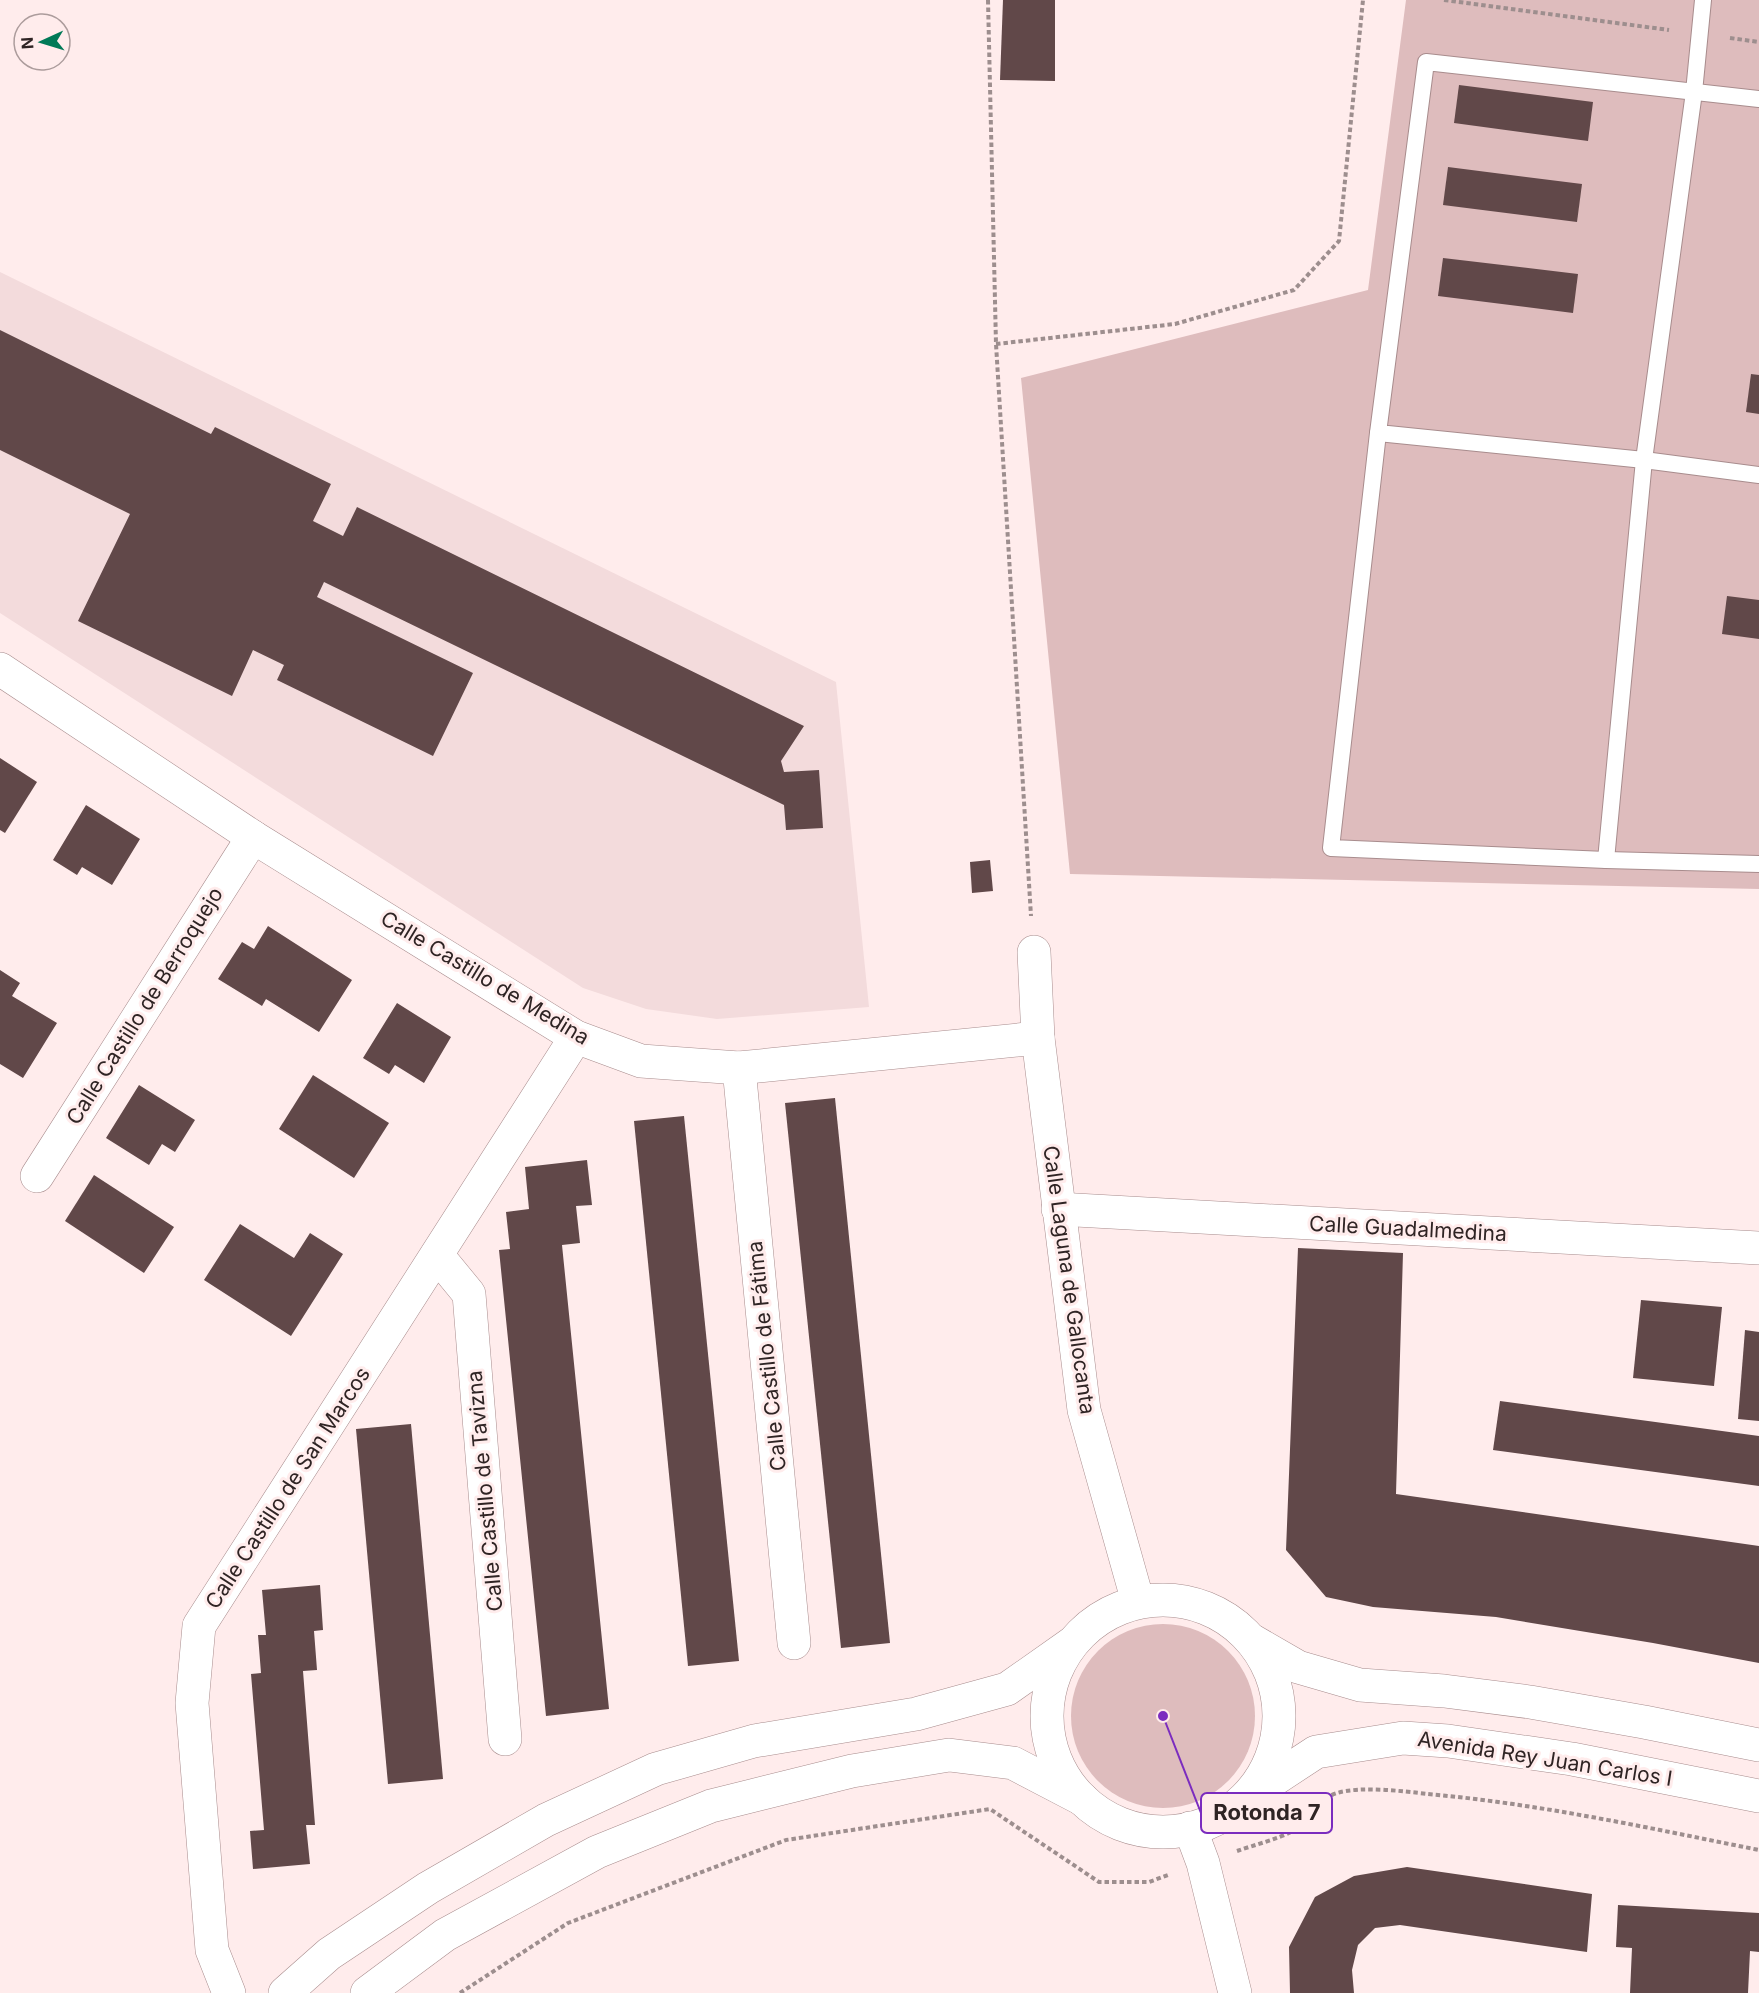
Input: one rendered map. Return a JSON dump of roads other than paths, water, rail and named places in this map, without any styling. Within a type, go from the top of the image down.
[{"type":"street","name":"Calle Castillo de Medina","points":[[0,669],[253,837],[576,1037],[641,1061],[739,1068],[1038,1038]]},
{"type":"street","name":"Calle Castillo de Berroquejo","points":[[38,1176],[253,837]]},
{"type":"street","name":"Calle Laguna de Gallocanta","points":[[1034,952],[1038,1038],[1084,1410],[1138,1602]]},
{"type":"street","name":"Calle Castillo de San Marcos","points":[[229,1993],[212,1950],[192,1704],[200,1626],[576,1037]]},
{"type":"street","name":"Calle Castillo de Fátima","points":[[739,1068],[794,1643]]},
{"type":"street","name":"Calle Guadalmedina","points":[[1058,1209],[1759,1248]]},
{"type":"street","name":"Calle Castillo de Tavizna","points":[[437,1255],[469,1294],[505,1739]]},
{"type":"street","points":[[285,1993],[329,1954],[428,1888],[546,1820],[656,1769],[754,1741],[916,1714],[1007,1689],[1071,1644],[1105,1614],[1138,1602],[1177,1599],[1203,1606],[1230,1620],[1252,1641],[1268,1666],[1274,1682],[1279,1719],[1272,1755],[1256,1786],[1239,1804],[1207,1824],[1179,1831],[1146,1831],[1123,1825],[1099,1812],[1082,1799],[1013,1763],[949,1755],[852,1771],[711,1806],[597,1852],[445,1935],[367,1993]]},
{"type":"street","points":[[1252,1641],[1298,1667],[1360,1685],[1444,1691],[1530,1702],[1759,1745]]},
{"type":"street","points":[[1071,1644],[1055,1672],[1047,1707],[1049,1739],[1062,1773],[1082,1799]]},
{"type":"street","name":"Avenida Rey Juan Carlos I","points":[[1239,1804],[1283,1772],[1316,1752],[1403,1738],[1469,1744],[1572,1759],[1759,1796]]},
{"type":"street","points":[[1190,1828],[1203,1863],[1235,1993]]},
{"type":"lane","points":[[1606,860],[1644,460],[1694,92],[1703,0]]},
{"type":"lane","points":[[1759,99],[1425,62],[1378,433],[1331,848],[1759,864]]},
{"type":"lane","points":[[1378,433],[1644,460],[1759,475]]},
{"type":"place","name":"Rotonda 7","points":[[1163,1716]]}]
